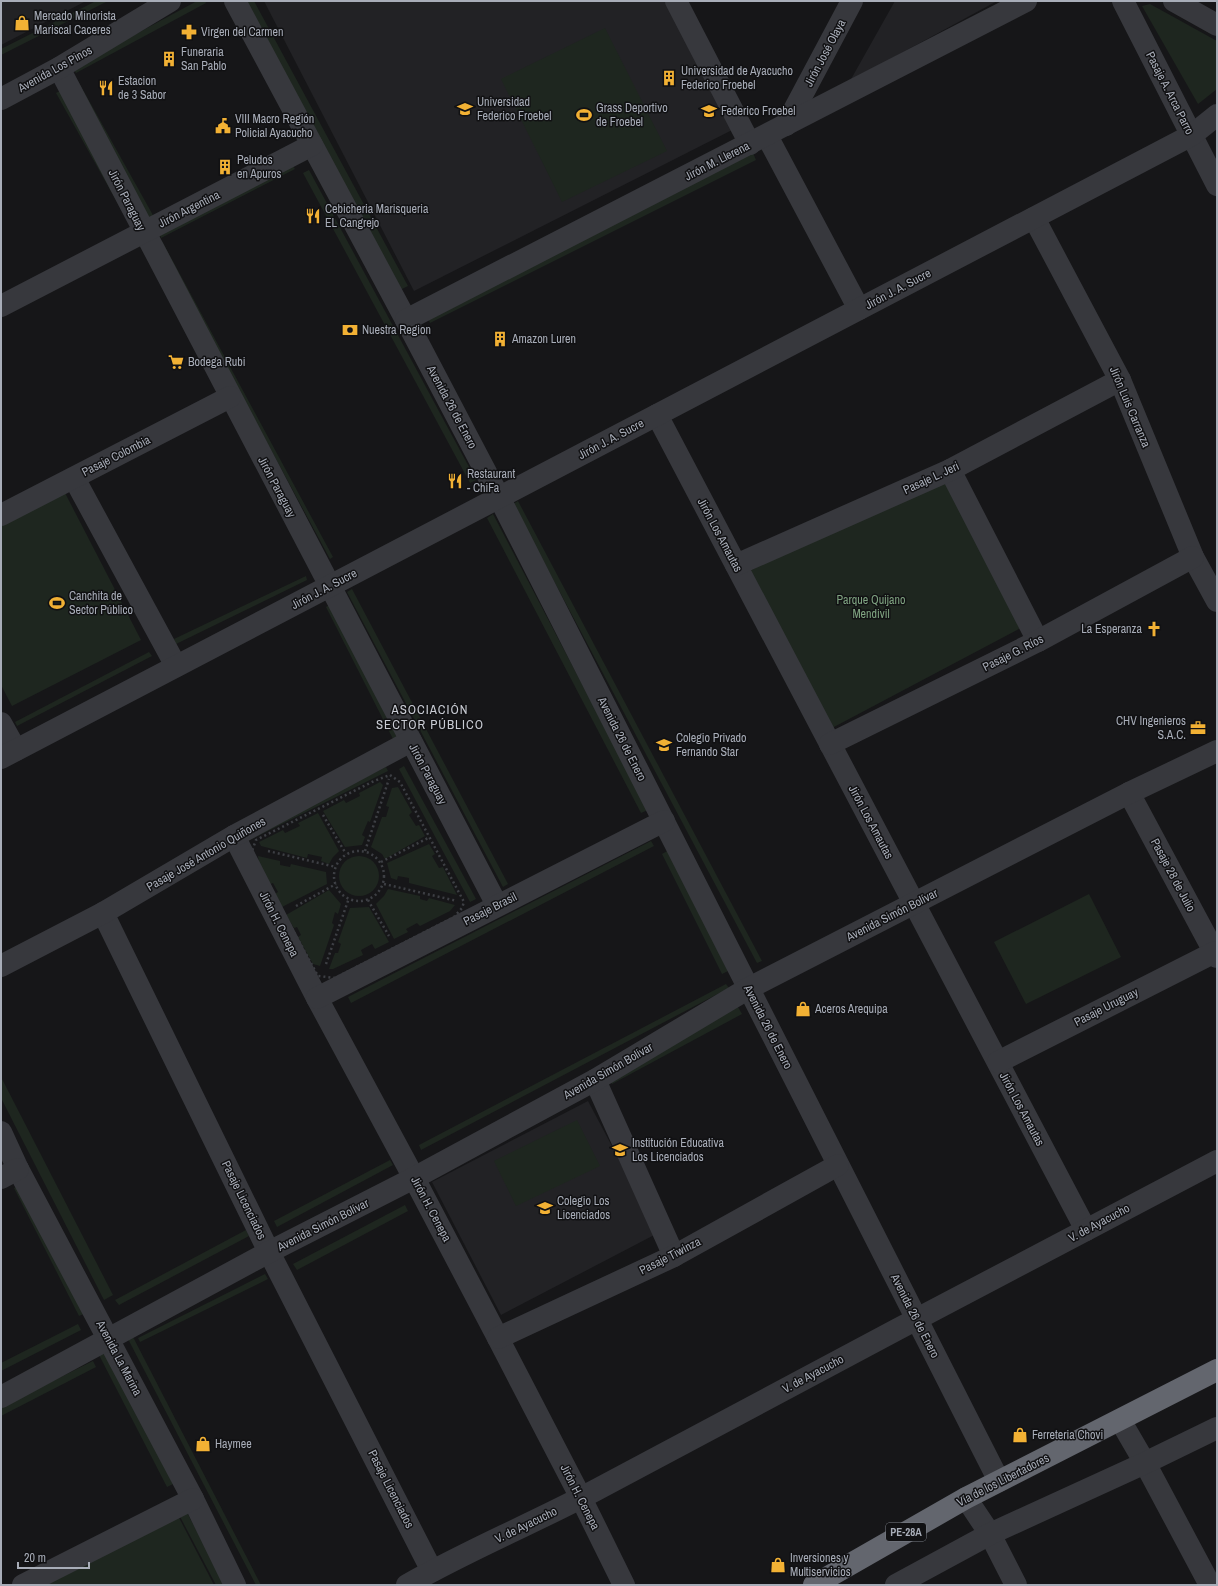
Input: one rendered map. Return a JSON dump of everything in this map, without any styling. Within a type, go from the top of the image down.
[{"type":"highway","name":"Vía de los Libertadores","points":[[814,1585],[966,1498],[1217,1370]]},
{"type":"street","name":"Avenida Los Pinos","points":[[1,98],[59,68],[170,1]]},
{"type":"street","name":"Avenida 26 de Enero","points":[[235,1],[499,497],[999,1481]]},
{"type":"street","points":[[676,1],[859,309]]},
{"type":"street","name":"Jirón José Olaya","points":[[786,125],[852,1]]},
{"type":"street","name":"Jirón M. Llerena","points":[[406,320],[759,140],[1026,1]]},
{"type":"street","name":"Pasaje A. Arca Parro","points":[[1122,1],[1217,185]]},
{"type":"street","points":[[1174,1],[1217,25]]},
{"type":"street","name":"Jirón Paraguay","points":[[59,68],[329,586],[405,744],[494,907]]},
{"type":"street","name":"Jirón J. A. Sucre","points":[[8,754],[1192,135],[1217,115]]},
{"type":"street","name":"Jirón Argentina","points":[[1,306],[312,145]]},
{"type":"street","name":"Jirón Luis Carranza","points":[[1034,218],[1120,380],[1193,558],[1217,602]]},
{"type":"street","name":"Pasaje L. Jeri","points":[[736,565],[950,470],[1120,380]]},
{"type":"street","name":"Pasaje Colombia","points":[[1,515],[230,397]]},
{"type":"street","name":"Jirón Los Amautas","points":[[657,414],[1086,1230]]},
{"type":"street","points":[[950,470],[1038,641]]},
{"type":"street","points":[[74,478],[176,666]]},
{"type":"street","name":"Pasaje G. Ríos","points":[[830,744],[1038,641],[1193,558]]},
{"type":"street","points":[[1,723],[8,754]]},
{"type":"street","name":"Pasaje José Antonio Quiñones","points":[[1,966],[104,914],[234,836],[405,744]]},
{"type":"street","name":"Avenida Simón Bolívar","points":[[1,1397],[270,1252],[414,1178],[595,1080],[749,988],[1129,793],[1217,751]]},
{"type":"street","name":"Pasaje 28 de Julio","points":[[1129,793],[1216,954]]},
{"type":"street","name":"Pasaje Brasil","points":[[317,987],[494,907],[664,821]]},
{"type":"street","name":"Jirón H. Cenepa","points":[[234,836],[317,987],[414,1178],[581,1498],[624,1585]]},
{"type":"street","name":"Pasaje Licenciados","points":[[104,914],[270,1252],[432,1571]]},
{"type":"street","name":"Pasaje Uruguay","points":[[998,1062],[1216,954]]},
{"type":"street","points":[[595,1080],[674,1256]]},
{"type":"street","name":"Avenida La Marina","points":[[1,1132],[10,1173],[109,1339],[193,1499],[235,1585]]},
{"type":"street","name":"V. de Ayacucho","points":[[407,1585],[432,1571],[581,1498],[916,1318],[1217,1161]]},
{"type":"street","name":"Pasaje Tiwinza","points":[[498,1338],[674,1256],[838,1165]]},
{"type":"street","points":[[1120,1420],[1145,1462],[1210,1585]]},
{"type":"street","points":[[896,1585],[990,1534],[1217,1428]]},
{"type":"street","points":[[966,1498],[990,1534],[1016,1585]]},
{"type":"street","points":[[23,1585],[193,1499]]},
{"type":"path","points":[[365,851],[390,775],[405,744]]},
{"type":"path","points":[[317,987],[318,976],[254,859],[253,847],[256,840],[374,781],[390,775]]},
{"type":"path","points":[[317,987],[454,917],[462,908],[464,902],[430,837],[400,782],[390,775]]},
{"type":"path","points":[[320,808],[346,854]]},
{"type":"path","points":[[381,862],[430,837]]},
{"type":"path","points":[[253,847],[336,867]]},
{"type":"path","points":[[355,851],[365,851],[374,855],[381,862],[385,872],[384,884],[373,898],[354,901],[345,897],[338,889],[334,880],[334,870],[338,861],[346,854],[355,851]]},
{"type":"path","points":[[283,913],[336,884]]},
{"type":"path","points":[[384,884],[464,902],[494,907]]},
{"type":"path","points":[[317,987],[349,898]]},
{"type":"path","points":[[368,900],[395,947]]},
{"type":"shaded area","name":"Mercado Minorista Mariscal Caceres","points":[[1,1],[86,1],[1,45]]},
{"type":"shaded area","points":[[264,1],[673,1],[738,127],[414,291]]},
{"type":"shaded area","points":[[895,1],[997,1],[850,81]]},
{"type":"shaded area","name":"Colegio Los Licenciados","points":[[588,1101],[658,1233],[501,1315],[432,1182]]},
{"type":"green space","points":[[96,1],[108,1],[1,55],[1,49]]},
{"type":"green space","points":[[197,1],[205,1],[206,3],[76,73],[73,68]]},
{"type":"green space","points":[[244,1],[254,1],[408,286],[400,290]]},
{"type":"green space","points":[[1150,4],[1217,41],[1217,89],[1198,104],[1142,6]]},
{"type":"green space","name":"Grass Deportivo de Froebel","points":[[605,28],[667,151],[562,202],[501,79]]},
{"type":"green space","points":[[78,81],[154,217],[150,219],[74,83]]},
{"type":"green space","points":[[60,91],[132,229],[56,93]]},
{"type":"green space","points":[[753,153],[756,160],[430,323],[427,316]]},
{"type":"green space","points":[[293,166],[295,169],[161,238],[160,235]]},
{"type":"green space","points":[[309,170],[476,480],[470,483],[303,173]]},
{"type":"green space","points":[[162,241],[333,557],[330,559],[159,243]]},
{"type":"green space","name":"Parque Quijano Mendivil","points":[[948,467],[1032,622],[832,728],[748,572]]},
{"type":"green space","points":[[64,491],[141,640],[12,706],[1,685],[1,523]]},
{"type":"green space","points":[[518,501],[762,961],[757,963],[513,504]]},
{"type":"green space","points":[[493,514],[648,810],[641,813],[487,518]]},
{"type":"green space","points":[[306,576],[307,580],[176,644],[174,639]]},
{"type":"green space","points":[[352,589],[508,884],[503,887],[347,592]]},
{"type":"green space","points":[[330,605],[397,737],[393,739],[326,607]]},
{"type":"green space","points":[[149,652],[152,656],[17,726],[15,722]]},
{"type":"green space","points":[[404,766],[476,899],[470,902],[399,769]]},
{"type":"green space","points":[[386,767],[388,771],[248,841],[246,837]]},
{"type":"green space","points":[[380,782],[383,785],[370,822],[368,821],[362,835],[365,837],[362,845],[345,847],[323,811],[344,800],[346,803],[360,796],[359,793]]},
{"type":"green space","points":[[398,787],[412,812],[409,815],[416,826],[419,825],[425,836],[385,859],[382,854],[371,847],[382,817],[386,817],[389,807],[386,806],[392,788]]},
{"type":"green space","points":[[318,813],[339,851],[329,864],[321,861],[322,857],[308,854],[307,858],[261,846],[259,842],[283,830],[285,833],[300,826],[298,823]]},
{"type":"green space","points":[[651,841],[654,846],[351,1003],[348,997]]},
{"type":"green space","points":[[429,844],[435,854],[432,856],[439,868],[443,867],[457,895],[409,883],[409,878],[398,876],[397,880],[391,878],[387,863]]},
{"type":"green space","points":[[669,850],[728,971],[722,974],[662,854]]},
{"type":"green space","points":[[258,856],[280,861],[280,865],[290,867],[291,864],[326,872],[327,884],[282,907],[275,894],[278,892],[273,883],[270,884],[259,865]]},
{"type":"green space","points":[[359,856],[367,858],[373,862],[377,868],[379,876],[377,884],[373,890],[367,894],[359,896],[351,894],[345,890],[341,884],[339,876],[341,868],[345,862],[351,858]]},
{"type":"green space","points":[[388,889],[420,896],[420,899],[427,901],[429,898],[455,905],[450,911],[420,926],[417,923],[406,929],[408,932],[394,939],[376,904],[384,896]]},
{"type":"green space","points":[[329,890],[341,904],[338,914],[335,912],[332,923],[334,925],[320,966],[313,964],[298,937],[301,935],[297,927],[294,928],[286,915]]},
{"type":"green space","points":[[1089,894],[1121,957],[1026,1004],[994,942]]},
{"type":"green space","points":[[369,907],[389,942],[375,949],[372,944],[361,950],[363,955],[333,969],[329,969],[335,953],[338,953],[341,944],[338,942],[350,908]]},
{"type":"green space","points":[[726,984],[729,988],[421,1150],[419,1145]]},
{"type":"green space","points":[[738,1007],[742,1014],[612,1084],[608,1076]]},
{"type":"green space","points":[[1,1077],[113,1295],[104,1300],[1,1098]]},
{"type":"green space","points":[[577,1120],[600,1166],[516,1206],[494,1161]]},
{"type":"green space","points":[[390,1160],[393,1165],[277,1227],[274,1221]]},
{"type":"green space","points":[[23,1184],[88,1312],[79,1316],[14,1188]]},
{"type":"green space","points":[[405,1205],[408,1211],[297,1270],[293,1264]]},
{"type":"green space","points":[[246,1230],[249,1236],[119,1305],[115,1300]]},
{"type":"green space","points":[[265,1274],[268,1279],[140,1342],[138,1338]]},
{"type":"green space","points":[[78,1324],[81,1330],[1,1371],[1,1363]]},
{"type":"green space","points":[[133,1337],[261,1585],[256,1585],[128,1339]]},
{"type":"green space","points":[[104,1351],[173,1484],[167,1487],[98,1353]]},
{"type":"green space","points":[[93,1361],[96,1367],[1,1416],[1,1407]]},
{"type":"green space","points":[[183,1505],[225,1585],[216,1585],[176,1509]]},
{"type":"green space","points":[[175,1510],[214,1585],[28,1585]]},
{"type":"place","name":"Mercado Minorista Mariscal Caceres","points":[[22,23]]},
{"type":"place","name":"Virgen del Carmen","points":[[189,32]]},
{"type":"place","name":"Funeraria San Pablo","points":[[169,59]]},
{"type":"place","name":"Universidad de Ayacucho Federico Froebel","points":[[669,78]]},
{"type":"place","name":"Estacion de 3 Sabor","points":[[106,88]]},
{"type":"place","name":"Universidad Federico Froebel","points":[[465,109]]},
{"type":"place","name":"Federico Froebel","points":[[709,111]]},
{"type":"place","name":"Grass Deportivo de Froebel","points":[[584,115]]},
{"type":"place","name":"VIII Macro Región Policial Ayacucho","points":[[223,126]]},
{"type":"place","name":"Peludos en Apuros","points":[[225,167]]},
{"type":"place","name":"Cebicheria Marisqueria EL Cangrejo","points":[[313,216]]},
{"type":"place","name":"Nuestra Region","points":[[350,330]]},
{"type":"place","name":"Amazon Luren","points":[[500,339]]},
{"type":"place","name":"Bodega Rubi","points":[[176,362]]},
{"type":"place","name":"Restaurant - ChiFa","points":[[455,481]]},
{"type":"place","name":"Canchita de Sector Público","points":[[57,603]]},
{"type":"place","name":"La Esperanza","points":[[1154,629]]},
{"type":"place","name":"CHV Ingenieros S.A.C.","points":[[1198,728]]},
{"type":"place","name":"Colegio Privado Fernando Star","points":[[664,745]]},
{"type":"place","name":"Aceros Arequipa","points":[[803,1009]]},
{"type":"place","name":"Institución Educativa Los Licenciados","points":[[620,1150]]},
{"type":"place","name":"Colegio Los Licenciados","points":[[545,1208]]},
{"type":"place","name":"Ferreteria Chovi","points":[[1020,1435]]},
{"type":"place","name":"Haymee","points":[[203,1444]]},
{"type":"place","name":"Inversiones y Multiservicios","points":[[778,1565]]},
{"type":"district","name":"ASOCIACIÓN SECTOR PÚBLICO","points":[[430,716]]}]
